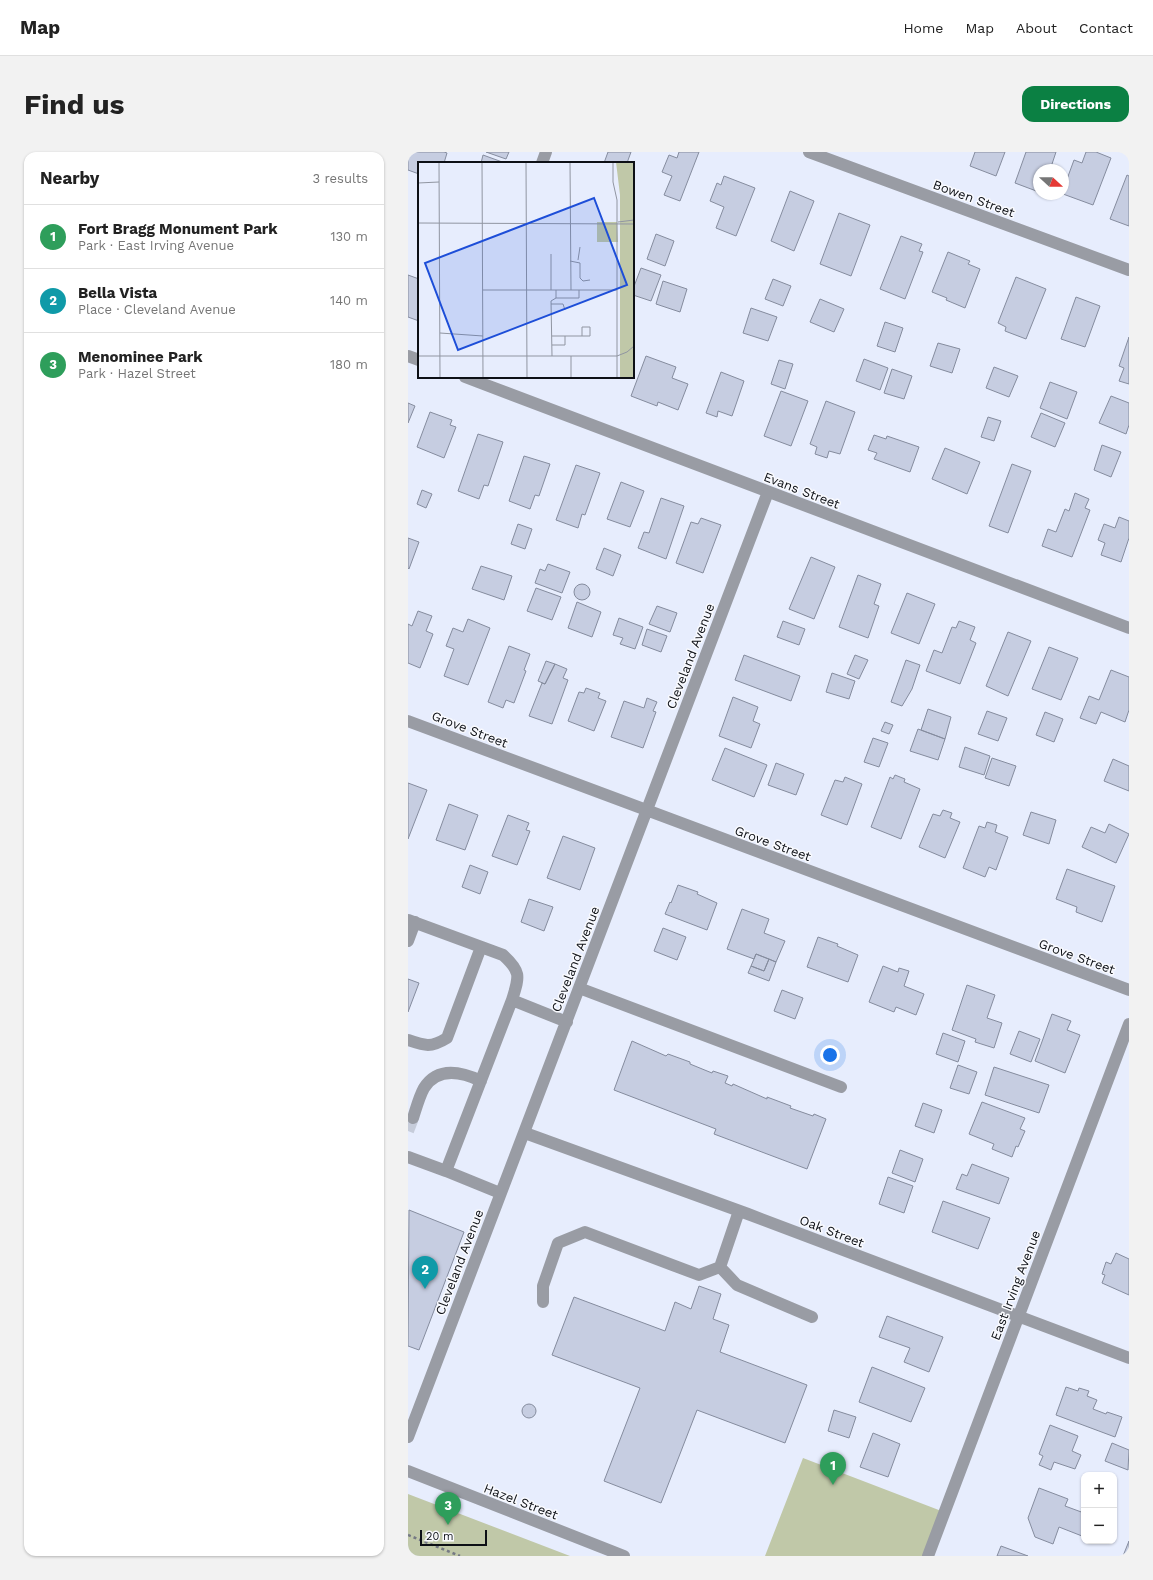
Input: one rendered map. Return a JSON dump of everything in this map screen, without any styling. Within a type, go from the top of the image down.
[{"type":"street","points":[[542,162],[546,152]]},
{"type":"street","name":"Bowen Street","points":[[809,152],[1129,270]]},
{"type":"street","points":[[408,356],[418,360]]},
{"type":"street","name":"Evans Street","points":[[468,378],[1129,628]]},
{"type":"street","name":"Cleveland Avenue","points":[[408,1436],[500,1193],[525,1133],[646,810],[768,492]]},
{"type":"street","name":"Grove Street","points":[[408,721],[1129,990]]},
{"type":"street","points":[[408,941],[412,921],[503,955],[514,965],[518,978],[512,1000],[446,1171]]},
{"type":"street","points":[[408,1040],[425,1046],[439,1043],[447,1038],[481,947]]},
{"type":"street","points":[[579,988],[841,1087]]},
{"type":"street","points":[[512,1000],[567,1022]]},
{"type":"street","name":"East Irving Avenue","points":[[928,1556],[1129,1024]]},
{"type":"street","points":[[413,1118],[424,1088],[441,1074],[467,1074],[481,1081]]},
{"type":"street","name":"Oak Street","points":[[525,1133],[739,1211],[1129,1358]]},
{"type":"street","points":[[408,1157],[500,1193]]},
{"type":"street","points":[[720,1267],[739,1211]]},
{"type":"street","points":[[543,1302],[543,1286],[558,1243],[585,1232],[699,1275],[720,1267]]},
{"type":"street","points":[[720,1267],[737,1285],[812,1318]]},
{"type":"street","name":"Hazel Street","points":[[408,1471],[624,1556]]},
{"type":"path","points":[[408,1535],[460,1556]]},
{"type":"green space","points":[[803,1458],[944,1512],[928,1556],[765,1556]]},
{"type":"green space","points":[[408,1494],[570,1556],[408,1556]]},
{"type":"building","points":[[408,152],[447,153],[444,162],[418,162],[418,174],[408,170]]},
{"type":"building","points":[[486,152],[509,152],[506,159]]},
{"type":"building","points":[[608,152],[631,152],[627,162],[604,162]]},
{"type":"building","points":[[679,152],[699,152],[680,201],[664,195],[672,176],[662,172],[669,155],[677,158]]},
{"type":"building","points":[[975,152],[1005,152],[996,176],[970,166]]},
{"type":"building","points":[[1026,152],[1056,152],[1052,164],[1033,164],[1033,190],[1015,183]]},
{"type":"building","points":[[1086,152],[1096,152],[1111,158],[1093,205],[1069,196],[1069,174],[1074,160],[1082,163]]},
{"type":"building","points":[[483,155],[502,162],[481,162]]},
{"type":"building","points":[[1127,175],[1129,176],[1129,226],[1110,219]]},
{"type":"building","points":[[724,176],[755,188],[736,236],[716,228],[724,207],[710,201],[717,183],[721,185]]},
{"type":"building","points":[[790,191],[814,201],[794,251],[771,241]]},
{"type":"building","points":[[839,213],[870,225],[851,276],[820,264]]},
{"type":"building","points":[[656,234],[674,241],[665,266],[647,259]]},
{"type":"building","points":[[901,236],[922,244],[919,251],[923,252],[905,299],[880,289]]},
{"type":"building","points":[[948,252],[970,261],[968,264],[980,269],[965,308],[932,292]]},
{"type":"building","points":[[641,268],[661,275],[651,301],[634,295],[634,286]]},
{"type":"building","points":[[408,275],[418,279],[418,321],[408,317]]},
{"type":"building","points":[[1016,277],[1046,289],[1026,339],[1005,331],[1006,327],[998,323]]},
{"type":"building","points":[[773,279],[791,286],[783,306],[765,299]]},
{"type":"building","points":[[663,281],[687,289],[680,312],[656,304]]},
{"type":"building","points":[[1076,297],[1100,306],[1085,347],[1061,339]]},
{"type":"building","points":[[820,299],[844,309],[834,332],[810,322]]},
{"type":"building","points":[[751,308],[777,317],[768,341],[743,333]]},
{"type":"building","points":[[885,322],[903,328],[895,352],[877,346]]},
{"type":"building","points":[[1129,337],[1129,384],[1119,381],[1124,368],[1119,366]]},
{"type":"building","points":[[938,343],[960,349],[952,373],[930,366]]},
{"type":"building","points":[[646,356],[676,367],[672,378],[688,384],[678,410],[658,402],[657,406],[631,396]]},
{"type":"building","points":[[864,359],[888,368],[880,390],[856,381]]},
{"type":"building","points":[[779,360],[793,364],[785,389],[771,384]]},
{"type":"building","points":[[994,367],[1018,376],[1009,397],[986,388]]},
{"type":"building","points":[[892,369],[912,376],[904,399],[884,393]]},
{"type":"building","points":[[721,372],[744,381],[732,416],[718,411],[717,417],[706,413]]},
{"type":"building","points":[[1050,382],[1077,392],[1067,419],[1040,408]]},
{"type":"building","points":[[781,391],[808,401],[791,446],[764,436]]},
{"type":"building","points":[[1111,396],[1129,403],[1129,425],[1126,434],[1099,423]]},
{"type":"building","points":[[826,401],[855,412],[840,454],[829,451],[827,458],[815,454],[817,447],[810,444]]},
{"type":"building","points":[[408,403],[415,406],[408,423]]},
{"type":"building","points":[[430,412],[452,420],[450,425],[456,427],[444,458],[417,447]]},
{"type":"building","points":[[1041,413],[1065,423],[1055,447],[1031,437]]},
{"type":"building","points":[[988,417],[1001,421],[994,441],[981,437]]},
{"type":"building","points":[[478,434],[503,442],[488,486],[484,485],[479,499],[458,491]]},
{"type":"building","points":[[874,435],[886,439],[887,436],[919,447],[910,472],[874,459],[877,453],[868,450]]},
{"type":"building","points":[[1102,445],[1121,452],[1111,477],[1094,470]]},
{"type":"building","points":[[945,448],[980,462],[967,494],[932,479]]},
{"type":"building","points":[[524,456],[550,464],[539,496],[535,495],[530,509],[509,501]]},
{"type":"building","points":[[1012,464],[1031,471],[1008,533],[989,526]]},
{"type":"building","points":[[576,465],[600,473],[585,515],[582,514],[578,528],[556,520]]},
{"type":"building","points":[[621,482],[644,491],[630,527],[607,519]]},
{"type":"building","points":[[422,490],[432,494],[426,508],[417,504]]},
{"type":"building","points":[[1075,493],[1089,499],[1085,508],[1090,510],[1072,557],[1042,546],[1048,529],[1056,532],[1065,509],[1069,511]]},
{"type":"building","points":[[661,498],[684,506],[666,559],[638,548],[644,532],[649,533]]},
{"type":"building","points":[[1119,517],[1129,521],[1129,538],[1121,562],[1101,555],[1105,543],[1098,540],[1104,524],[1115,528]]},
{"type":"building","points":[[701,518],[721,525],[703,573],[676,563],[691,522],[698,524]]},
{"type":"building","points":[[518,524],[532,529],[525,549],[511,544]]},
{"type":"building","points":[[408,538],[419,542],[409,569],[408,568]]},
{"type":"building","points":[[604,548],[621,555],[613,576],[596,569]]},
{"type":"building","points":[[811,557],[835,567],[814,619],[789,609]]},
{"type":"building","points":[[548,564],[570,572],[562,593],[535,583],[540,569],[545,571]]},
{"type":"building","points":[[481,566],[512,576],[504,600],[472,589]]},
{"type":"building","points":[[858,575],[881,584],[874,604],[879,606],[868,638],[839,627]]},
{"type":"building","points":[[582,584],[588,586],[590,592],[588,598],[582,600],[576,598],[574,592],[576,586]]},
{"type":"building","points":[[536,588],[561,597],[552,620],[527,611]]},
{"type":"building","points":[[907,593],[935,604],[919,644],[891,633]]},
{"type":"building","points":[[577,602],[601,612],[592,637],[568,628]]},
{"type":"building","points":[[657,606],[677,613],[670,632],[649,624]]},
{"type":"building","points":[[418,611],[432,616],[426,631],[433,634],[420,668],[408,663],[408,624],[412,626]]},
{"type":"building","points":[[619,618],[643,627],[635,649],[620,644],[623,638],[613,635]]},
{"type":"building","points":[[468,619],[490,628],[468,685],[444,676],[454,649],[446,646],[453,628],[463,632]]},
{"type":"building","points":[[783,621],[805,629],[799,645],[777,637]]},
{"type":"building","points":[[959,621],[975,627],[970,640],[976,643],[960,684],[926,671],[934,650],[942,653],[952,627],[956,628]]},
{"type":"building","points":[[647,629],[667,636],[661,652],[642,645]]},
{"type":"building","points":[[1008,632],[1031,641],[1008,696],[986,686]]},
{"type":"building","points":[[509,646],[530,654],[524,670],[526,671],[514,703],[506,700],[503,708],[488,702]]},
{"type":"building","points":[[1049,647],[1078,658],[1061,700],[1032,689]]},
{"type":"building","points":[[744,655],[800,676],[791,701],[735,680]]},
{"type":"building","points":[[855,655],[868,660],[859,679],[847,674]]},
{"type":"building","points":[[906,660],[920,665],[912,689],[902,706],[891,702]]},
{"type":"building","points":[[546,661],[555,664],[545,684],[538,681]]},
{"type":"building","points":[[555,664],[567,669],[563,678],[568,680],[552,724],[529,716],[542,683],[545,684]]},
{"type":"building","points":[[1111,670],[1129,677],[1129,710],[1125,722],[1101,712],[1096,724],[1080,718],[1089,696],[1099,700]]},
{"type":"building","points":[[832,673],[855,681],[849,699],[826,692]]},
{"type":"building","points":[[586,688],[600,693],[598,698],[606,701],[594,731],[568,721],[579,692],[584,693]]},
{"type":"building","points":[[733,697],[758,707],[753,721],[760,724],[751,748],[719,736]]},
{"type":"building","points":[[647,698],[657,702],[653,711],[656,712],[643,748],[611,737],[624,701],[644,708]]},
{"type":"building","points":[[928,709],[951,717],[945,739],[921,730]]},
{"type":"building","points":[[987,711],[1007,718],[998,741],[978,734]]},
{"type":"building","points":[[1045,712],[1063,719],[1054,742],[1036,735]]},
{"type":"building","points":[[885,722],[893,725],[889,734],[881,731]]},
{"type":"building","points":[[918,729],[945,739],[938,760],[910,751]]},
{"type":"building","points":[[873,738],[888,743],[879,767],[864,762]]},
{"type":"building","points":[[965,747],[990,756],[984,775],[959,767]]},
{"type":"building","points":[[725,748],[767,765],[754,797],[712,780]]},
{"type":"building","points":[[992,758],[1016,766],[1009,786],[985,778]]},
{"type":"building","points":[[1113,759],[1129,766],[1129,791],[1104,781]]},
{"type":"building","points":[[776,763],[804,774],[796,795],[768,785]]},
{"type":"building","points":[[895,775],[905,779],[904,782],[920,789],[901,839],[871,827],[890,777],[893,779]]},
{"type":"building","points":[[845,777],[862,784],[847,825],[821,815],[835,780],[843,782]]},
{"type":"building","points":[[408,783],[427,790],[408,839]]},
{"type":"building","points":[[449,804],[478,815],[465,850],[436,840]]},
{"type":"building","points":[[943,810],[952,813],[950,818],[960,822],[945,858],[919,847],[933,814],[940,816]]},
{"type":"building","points":[[1031,812],[1056,820],[1049,844],[1023,835]]},
{"type":"building","points":[[508,815],[529,823],[526,830],[530,831],[517,865],[492,856]]},
{"type":"building","points":[[987,822],[997,825],[995,832],[1008,837],[996,870],[989,867],[985,877],[963,868],[979,826],[985,828]]},
{"type":"building","points":[[1109,824],[1129,834],[1116,863],[1082,847],[1091,827],[1105,833]]},
{"type":"building","points":[[563,836],[595,848],[580,890],[547,878]]},
{"type":"building","points":[[470,865],[488,872],[480,894],[462,887]]},
{"type":"building","points":[[1067,869],[1115,886],[1102,922],[1076,912],[1077,907],[1056,899]]},
{"type":"building","points":[[678,885],[698,892],[697,894],[717,903],[707,930],[665,914]]},
{"type":"building","points":[[529,899],[553,907],[544,931],[521,922]]},
{"type":"building","points":[[742,909],[769,919],[764,933],[785,941],[776,962],[756,954],[754,959],[727,949]]},
{"type":"building","points":[[663,928],[686,937],[677,960],[654,951]]},
{"type":"building","points":[[818,937],[838,944],[837,946],[858,955],[848,982],[807,967]]},
{"type":"building","points":[[756,954],[769,959],[764,971],[751,966]]},
{"type":"building","points":[[769,959],[776,962],[769,981],[748,973],[751,966],[764,971]]},
{"type":"building","points":[[883,966],[898,972],[899,968],[909,971],[904,986],[924,994],[916,1015],[896,1007],[894,1012],[869,1002]]},
{"type":"building","points":[[408,979],[419,983],[408,1012]]},
{"type":"building","points":[[967,985],[995,995],[987,1018],[1002,1023],[994,1048],[975,1042],[976,1039],[952,1030]]},
{"type":"building","points":[[782,990],[803,998],[795,1019],[774,1011]]},
{"type":"building","points":[[1052,1014],[1071,1021],[1067,1030],[1080,1035],[1065,1073],[1035,1061]]},
{"type":"building","points":[[1019,1031],[1040,1039],[1031,1062],[1010,1054]]},
{"type":"building","points":[[943,1033],[965,1041],[958,1062],[936,1054]]},
{"type":"building","points":[[632,1041],[666,1056],[668,1054],[690,1062],[690,1064],[712,1073],[713,1071],[728,1076],[725,1083],[732,1086],[733,1084],[767,1099],[767,1097],[791,1106],[790,1108],[813,1116],[814,1114],[826,1119],[807,1169],[714,1134],[716,1129],[614,1090]]},
{"type":"building","points":[[958,1065],[977,1072],[969,1094],[950,1088]]},
{"type":"building","points":[[994,1067],[1049,1085],[1039,1113],[985,1095]]},
{"type":"building","points":[[982,1102],[1025,1118],[1020,1129],[1025,1131],[1018,1147],[1016,1146],[1012,1157],[992,1149],[994,1144],[969,1134]]},
{"type":"building","points":[[923,1103],[942,1110],[934,1133],[915,1126]]},
{"type":"building","points":[[900,1150],[923,1159],[915,1182],[892,1173]]},
{"type":"building","points":[[972,1164],[1009,1178],[999,1204],[956,1189],[962,1174],[967,1176]]},
{"type":"building","points":[[888,1177],[913,1186],[904,1213],[879,1204]]},
{"type":"building","points":[[943,1201],[990,1218],[978,1249],[932,1232]]},
{"type":"building","points":[[409,1210],[464,1232],[419,1350],[408,1346]]},
{"type":"building","points":[[1116,1253],[1129,1259],[1129,1295],[1102,1283],[1105,1275],[1102,1274],[1106,1262],[1111,1264]]},
{"type":"building","points":[[699,1286],[721,1294],[713,1319],[729,1325],[720,1352],[807,1385],[785,1443],[697,1410],[661,1503],[604,1481],[640,1388],[552,1355],[574,1297],[665,1331],[675,1302],[691,1309]]},
{"type":"building","points":[[887,1316],[943,1337],[929,1372],[904,1362],[910,1348],[879,1337]]},
{"type":"building","points":[[872,1367],[925,1388],[911,1422],[859,1402]]},
{"type":"building","points":[[1066,1387],[1078,1391],[1079,1388],[1089,1391],[1087,1396],[1097,1400],[1093,1409],[1106,1414],[1107,1412],[1122,1417],[1115,1437],[1056,1415]]},
{"type":"building","points":[[529,1404],[534,1406],[536,1411],[534,1416],[529,1418],[524,1416],[522,1411],[524,1406]]},
{"type":"building","points":[[834,1410],[856,1417],[849,1438],[828,1431]]},
{"type":"building","points":[[1050,1425],[1078,1436],[1072,1451],[1081,1455],[1075,1469],[1054,1462],[1051,1470],[1039,1465],[1043,1456],[1039,1454]]},
{"type":"building","points":[[873,1433],[900,1444],[888,1477],[860,1467]]},
{"type":"building","points":[[1112,1443],[1129,1450],[1128,1470],[1105,1461]]},
{"type":"building","points":[[1039,1488],[1068,1499],[1065,1506],[1081,1512],[1081,1536],[1059,1527],[1053,1544],[1035,1537],[1028,1518]]},
{"type":"building","points":[[1129,1541],[1129,1556],[1123,1556]]},
{"type":"building","points":[[1001,1546],[1028,1556],[997,1556]]},
{"type":"tunnel","points":[[408,1131],[413,1118]]},
{"type":"place","name":"Bella Vista","points":[[425,1289]]},
{"type":"place","name":"Fort Bragg Monument Park","points":[[833,1485]]},
{"type":"place","name":"Menominee Park","points":[[448,1525]]}]
